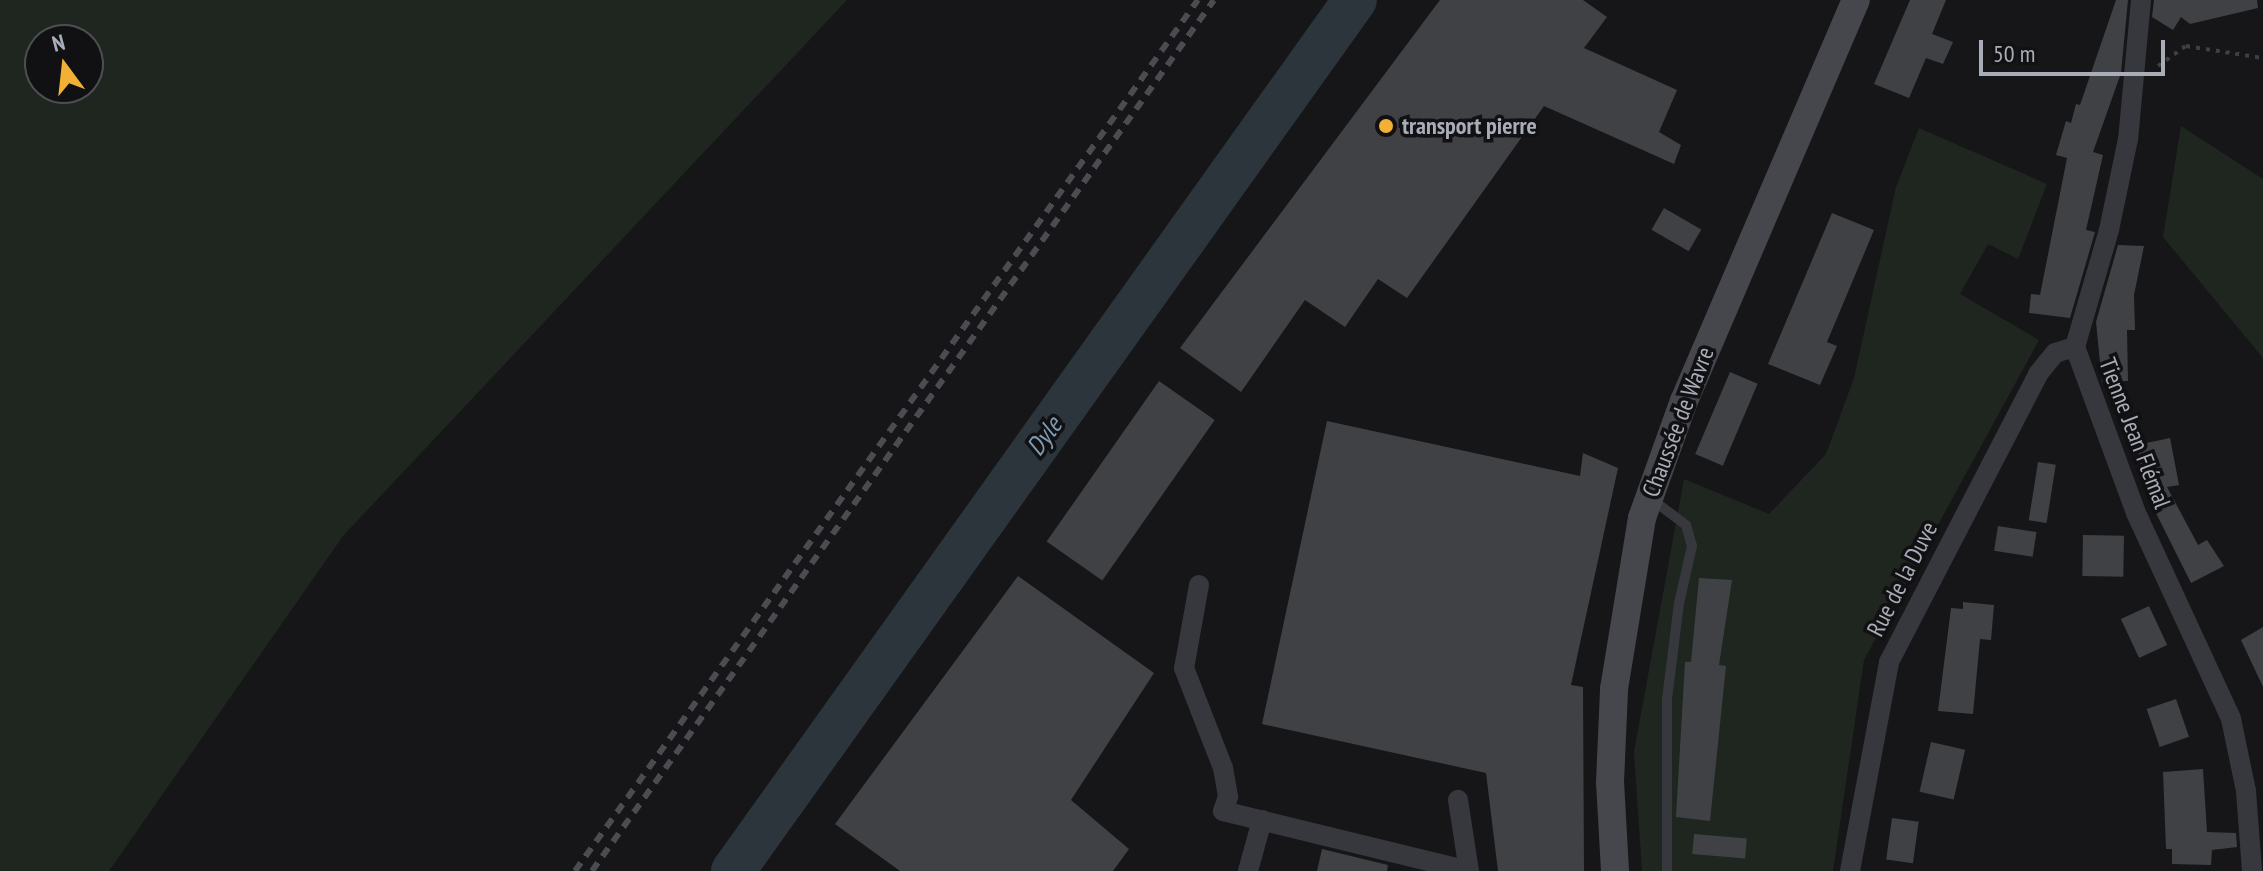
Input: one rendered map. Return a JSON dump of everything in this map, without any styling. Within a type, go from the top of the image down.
[{"type":"main road","name":"Chaussée de Wavre","points":[[1615,871],[1610,782],[1614,689],[1649,497],[1684,401],[1856,0]]},
{"type":"street","name":"Tienne Jean Flémal","points":[[2141,0],[2134,81],[2109,230],[2075,347],[2136,513],[2231,719],[2246,791],[2252,871]]},
{"type":"street","name":"Rue de la Duve","points":[[1850,871],[1889,662],[2038,374],[2055,353],[2075,347]]},
{"type":"street","points":[[1199,585],[1184,668],[1223,768],[1228,797],[1223,811],[1469,871],[1458,800]]},
{"type":"street","points":[[1248,871],[1262,820]]},
{"type":"lane","points":[[1649,497],[1686,525],[1692,546],[1679,603],[1667,699],[1667,871]]},
{"type":"path","points":[[2134,81],[2186,46],[2263,58]]},
{"type":"shaded area","points":[[0,0],[847,0],[343,536],[109,871],[0,871]]},
{"type":"shaded area","points":[[2181,126],[2263,179],[2263,358],[2163,237]]},
{"type":"shaded area","points":[[1919,128],[2047,184],[2018,259],[1988,244],[1960,294],[2039,340],[1864,660],[1833,871],[1642,871],[1634,752],[1684,479],[1769,514],[1826,454],[1854,378],[1896,187]]},
{"type":"building","points":[[1440,0],[1583,0],[1607,17],[1584,48],[1677,90],[1659,132],[1681,145],[1674,164],[1544,106],[1407,298],[1378,279],[1345,327],[1305,300],[1241,392],[1180,348]]},
{"type":"building","points":[[1910,0],[1946,0],[1932,34],[1953,42],[1943,64],[1926,58],[1909,98],[1874,84]]},
{"type":"building","points":[[2116,0],[2128,0],[2121,73],[2093,152],[2103,155],[2086,230],[2095,232],[2070,318],[2029,313],[2031,294],[2040,295],[2067,158],[2056,155],[2066,121],[2071,123],[2076,104],[2080,105]]},
{"type":"building","points":[[2154,0],[2257,0],[2258,8],[2190,24],[2181,17],[2173,30],[2152,17]]},
{"type":"building","points":[[1664,208],[1701,230],[1689,251],[1652,230]]},
{"type":"building","points":[[1832,213],[1874,230],[1827,342],[1837,346],[1820,385],[1768,364]]},
{"type":"building","points":[[2118,245],[2144,246],[2134,295],[2135,330],[2127,330],[2128,381],[2102,382],[2096,322]]},
{"type":"building","points":[[1730,372],[1758,384],[1723,466],[1695,454]]},
{"type":"building","points":[[1159,381],[1215,420],[1102,581],[1047,542]]},
{"type":"building","points":[[1327,421],[1580,476],[1583,453],[1618,468],[1571,685],[1583,687],[1584,871],[1498,871],[1486,773],[1262,724]]},
{"type":"building","points":[[2170,438],[2179,485],[2167,487],[2198,545],[2207,540],[2224,566],[2191,583],[2146,493],[2137,445]]},
{"type":"building","points":[[2038,462],[2056,465],[2047,523],[2029,520]]},
{"type":"building","points":[[1998,526],[2037,532],[2033,557],[1994,551]]},
{"type":"building","points":[[2083,535],[2124,536],[2123,577],[2082,576]]},
{"type":"building","points":[[1018,576],[1154,673],[1071,800],[1129,849],[1113,871],[900,871],[835,824]]},
{"type":"building","points":[[1699,578],[1732,580],[1719,665],[1726,666],[1710,821],[1676,817],[1685,662],[1691,662]]},
{"type":"building","points":[[1963,602],[1994,605],[1991,640],[1980,639],[1973,714],[1938,711],[1951,608],[1963,609]]},
{"type":"building","points":[[2149,606],[2167,645],[2139,658],[2121,619]]},
{"type":"building","points":[[2263,627],[2263,687],[2241,640]]},
{"type":"building","points":[[2176,699],[2189,737],[2160,747],[2147,709]]},
{"type":"building","points":[[1931,742],[1965,750],[1954,800],[1920,792]]},
{"type":"building","points":[[2203,769],[2207,832],[2236,833],[2237,847],[2212,850],[2211,865],[2172,864],[2172,849],[2166,849],[2163,772]]},
{"type":"building","points":[[1892,818],[1919,822],[1913,863],[1886,860]]},
{"type":"building","points":[[1694,834],[1747,839],[1745,859],[1692,854]]},
{"type":"building","points":[[1322,849],[1388,865],[1387,871],[1317,871]]},
{"type":"waterway","name":"Dyle","points":[[733,871],[1355,0]]},
{"type":"railway","points":[[575,871],[1198,0]]},
{"type":"railway","points":[[592,871],[1214,0]]},
{"type":"place","name":"transport pierre","points":[[1386,126]]}]
